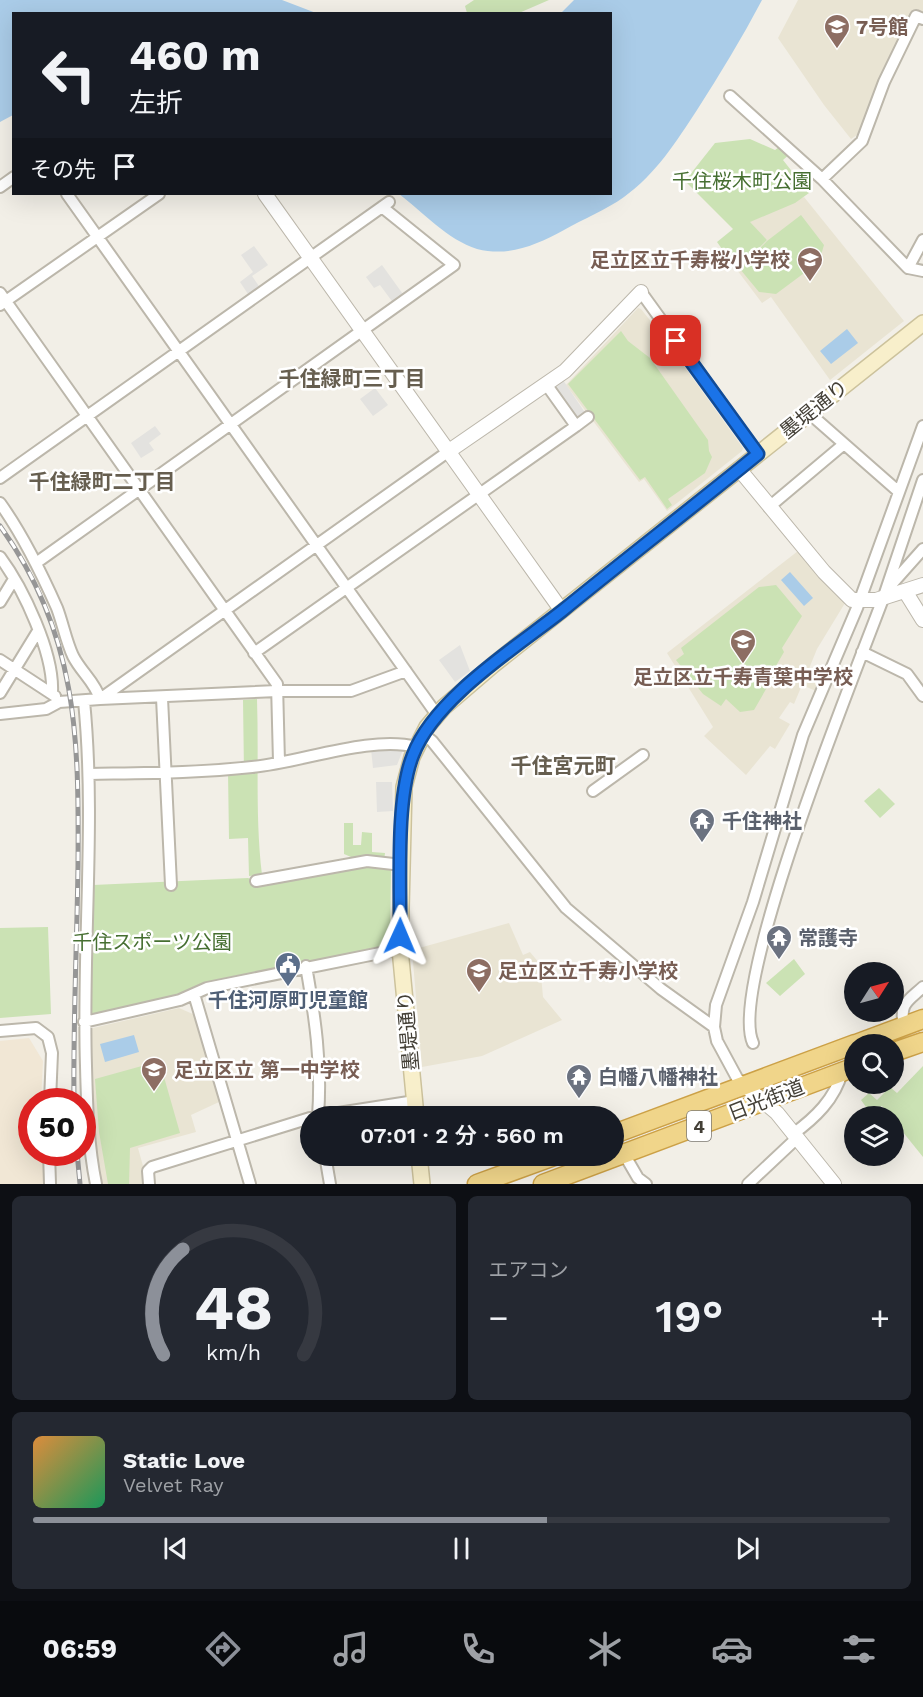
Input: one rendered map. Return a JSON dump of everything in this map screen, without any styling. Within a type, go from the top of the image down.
[{"type":"highway","name":"日光街道","points":[[882,1034],[923,1019]]},
{"type":"highway","points":[[904,1049],[923,1042]]},
{"type":"highway","name":"日光街道","points":[[624,1130],[844,1048]]},
{"type":"highway","name":"日光街道","points":[[624,1154],[844,1071]]},
{"type":"highway","points":[[477,1184],[527,1166]]},
{"type":"highway","name":"日光街道","points":[[543,1184],[592,1166]]},
{"type":"main road","name":"墨堤通り","points":[[415,1106],[400,949],[404,787],[419,741],[437,715],[562,611],[923,323]]},
{"type":"main road","points":[[420,1166],[422,1184]]},
{"type":"street","points":[[822,179],[862,141],[884,82],[916,16],[923,19]]},
{"type":"street","points":[[730,96],[822,179],[908,268],[923,271]]},
{"type":"street","points":[[68,195],[437,715]]},
{"type":"street","points":[[158,195],[2,300],[277,684],[279,762]]},
{"type":"street","points":[[266,195],[562,611]]},
{"type":"street","points":[[0,478],[385,204],[454,265],[36,563]]},
{"type":"street","points":[[908,268],[923,240]]},
{"type":"street","points":[[100,699],[565,371],[641,292],[758,454]]},
{"type":"street","points":[[546,384],[576,426]]},
{"type":"street","points":[[809,414],[899,492]]},
{"type":"street","points":[[254,653],[588,417]]},
{"type":"street","points":[[834,1184],[765,1101],[737,1078],[717,1041],[714,1027],[716,1005],[753,902],[803,735],[859,601],[923,426]]},
{"type":"street","points":[[769,507],[844,444]]},
{"type":"street","points":[[739,469],[846,595],[859,601],[883,598],[923,585]]},
{"type":"street","points":[[753,1043],[749,1028],[755,970],[783,874],[883,598],[923,480]]},
{"type":"street","points":[[0,503],[36,563],[57,609],[74,657],[93,683],[100,699]]},
{"type":"street","points":[[883,598],[896,578],[923,549]]},
{"type":"street","points":[[0,557],[14,579],[38,631],[52,681],[52,692]]},
{"type":"street","points":[[0,602],[14,579]]},
{"type":"street","points":[[905,591],[923,620]]},
{"type":"street","points":[[0,693],[38,631]]},
{"type":"street","points":[[862,652],[907,674],[923,696]]},
{"type":"street","points":[[0,660],[52,692],[59,702]]},
{"type":"street","points":[[0,714],[46,709],[59,702],[100,699],[162,698],[277,691],[351,691],[406,671]]},
{"type":"street","points":[[162,698],[171,885]]},
{"type":"street","points":[[84,701],[90,774],[84,1022],[88,1134],[96,1184]]},
{"type":"street","points":[[90,774],[166,773],[254,767],[343,750],[432,741],[566,908],[661,988],[714,1027]]},
{"type":"street","points":[[592,791],[642,755]]},
{"type":"street","points":[[256,881],[367,861],[402,865]]},
{"type":"street","points":[[84,1022],[180,1000],[207,988],[306,966],[400,949]]},
{"type":"street","points":[[306,966],[318,1033],[321,1077],[319,1106]]},
{"type":"street","points":[[904,1026],[901,1011],[903,1006],[923,987]]},
{"type":"street","points":[[194,994],[250,1184]]},
{"type":"street","points":[[0,1031],[36,1028],[48,1037],[52,1053],[51,1088]]},
{"type":"street","points":[[748,1184],[830,1100],[844,1077]]},
{"type":"street","points":[[149,1184],[148,1171],[152,1167],[300,1121]]},
{"type":"street","points":[[624,1154],[639,1182]]},
{"type":"street","points":[[49,1166],[50,1184]]},
{"type":"street","points":[[327,1166],[330,1184]]},
{"type":"shaded area","points":[[798,0],[923,0],[923,15],[914,11],[878,81],[860,133],[851,139],[824,105],[778,38]]},
{"type":"shaded area","name":"足立区立千寿桜小学校","points":[[804,197],[904,321],[830,380],[771,297],[762,303],[737,270],[767,240],[749,222]]},
{"type":"shaded area","points":[[254,246],[268,265],[252,276],[261,289],[250,297],[240,282],[253,272],[241,255]]},
{"type":"shaded area","points":[[382,265],[405,297],[394,304],[380,285],[374,288],[366,277]]},
{"type":"shaded area","points":[[638,308],[661,334],[743,448],[667,511],[644,479],[639,482],[566,385]]},
{"type":"shaded area","points":[[563,380],[586,414],[577,420],[554,386]]},
{"type":"shaded area","points":[[375,388],[388,405],[373,416],[360,399]]},
{"type":"shaded area","points":[[155,426],[161,434],[149,443],[154,450],[141,458],[131,443]]},
{"type":"shaded area","name":"足立区立千寿青葉中学校","points":[[798,551],[845,603],[817,649],[806,676],[819,682],[816,691],[802,685],[794,704],[790,702],[779,718],[790,724],[775,749],[770,746],[746,775],[704,736],[713,727],[667,653]]},
{"type":"shaded area","points":[[460,645],[470,671],[455,682],[439,660]]},
{"type":"shaded area","points":[[404,747],[397,765],[373,768],[371,749]]},
{"type":"shaded area","points":[[376,782],[392,782],[393,811],[377,812]]},
{"type":"shaded area","name":"足立区立千寿小学校","points":[[509,923],[523,955],[530,952],[540,964],[543,997],[562,1020],[482,1056],[422,1067],[412,950]]},
{"type":"shaded area","name":"足立区立 第一中学校","points":[[179,1008],[195,1015],[219,1102],[191,1115],[196,1132],[138,1148],[143,1166],[143,1184],[102,1184],[96,1149],[96,1088],[92,1088],[90,1031],[93,1028]]},
{"type":"shaded area","points":[[29,1038],[43,1061],[42,1088],[18,1088],[18,1166],[43,1166],[45,1184],[0,1184],[0,1041]]},
{"type":"green space","points":[[474,0],[549,0],[521,12],[467,12],[465,6]]},
{"type":"green space","name":"千住桜木町公園","points":[[750,139],[775,150],[782,145],[791,153],[783,160],[809,193],[795,203],[750,222],[767,240],[737,270],[717,242],[733,229],[685,181],[715,143]]},
{"type":"green space","points":[[801,215],[824,245],[819,262],[776,294],[759,292],[740,269],[767,241]]},
{"type":"green space","points":[[621,331],[628,341],[650,358],[708,440],[712,457],[705,473],[668,499],[672,505],[667,509],[645,477],[640,480],[568,384]]},
{"type":"green space","points":[[776,585],[802,616],[782,648],[784,652],[773,671],[773,677],[754,710],[740,712],[726,699],[721,706],[703,694],[676,660],[684,654],[681,648],[759,587]]},
{"type":"green space","points":[[257,699],[258,809],[262,875],[249,876],[248,838],[229,839],[228,772],[244,772],[243,700]]},
{"type":"green space","points":[[879,788],[895,804],[880,818],[864,801]]},
{"type":"green space","points":[[344,823],[353,823],[353,845],[361,845],[362,832],[372,833],[372,852],[385,853],[384,861],[358,860],[344,854]]},
{"type":"green space","name":"千住スポーツ公園","points":[[365,867],[391,870],[390,945],[219,979],[193,987],[174,997],[91,1015],[93,885],[248,878],[262,883]]},
{"type":"green space","points":[[48,927],[51,1014],[0,1018],[0,928]]},
{"type":"green space","points":[[794,959],[805,974],[780,996],[766,983]]},
{"type":"green space","points":[[149,1064],[162,1070],[180,1133],[130,1148],[129,1184],[108,1184],[99,1132],[95,1079]]},
{"type":"green space","points":[[923,1066],[923,1157],[904,1133],[904,1106],[865,1106],[861,1100],[868,1094],[877,1100],[883,1094],[904,1094],[904,1086]]},
{"type":"water","points":[[0,0],[282,0],[313,12],[12,12],[12,116],[0,122]]},
{"type":"water","points":[[574,0],[762,0],[681,134],[656,168],[635,188],[610,206],[533,245],[501,252],[466,245],[400,195],[612,195],[612,12],[562,12]]},
{"type":"water","points":[[847,329],[858,343],[831,364],[820,351]]},
{"type":"water","points":[[790,572],[813,598],[804,606],[781,580]]},
{"type":"water","points":[[134,1035],[139,1052],[105,1062],[100,1044]]},
{"type":"railway","points":[[0,526],[26,566],[45,607],[59,647],[69,688],[74,730],[78,818],[74,1088]]},
{"type":"railway","points":[[78,1166],[80,1184]]},
{"type":"place","name":"7号館","points":[[837,50]]},
{"type":"place","name":"足立区立千寿桜小学校","points":[[810,283]]},
{"type":"place","name":"足立区立千寿青葉中学校","points":[[743,665]]},
{"type":"place","name":"千住神社","points":[[702,844]]},
{"type":"place","name":"常護寺","points":[[779,961]]},
{"type":"place","name":"千住河原町児童館","points":[[288,988]]},
{"type":"place","name":"足立区立千寿小学校","points":[[479,994]]},
{"type":"place","name":"足立区立 第一中学校","points":[[154,1093]]},
{"type":"place","name":"白幡八幡神社","points":[[579,1100]]},
{"type":"district","name":"千住緑町三丁目","points":[[352,378]]},
{"type":"district","name":"千住緑町二丁目","points":[[102,481]]},
{"type":"district","name":"千住宮元町","points":[[563,765]]},
{"type":"route","points":[[400,936],[404,787],[407,770],[427,727],[444,707],[494,665],[758,454],[676,341]]}]
